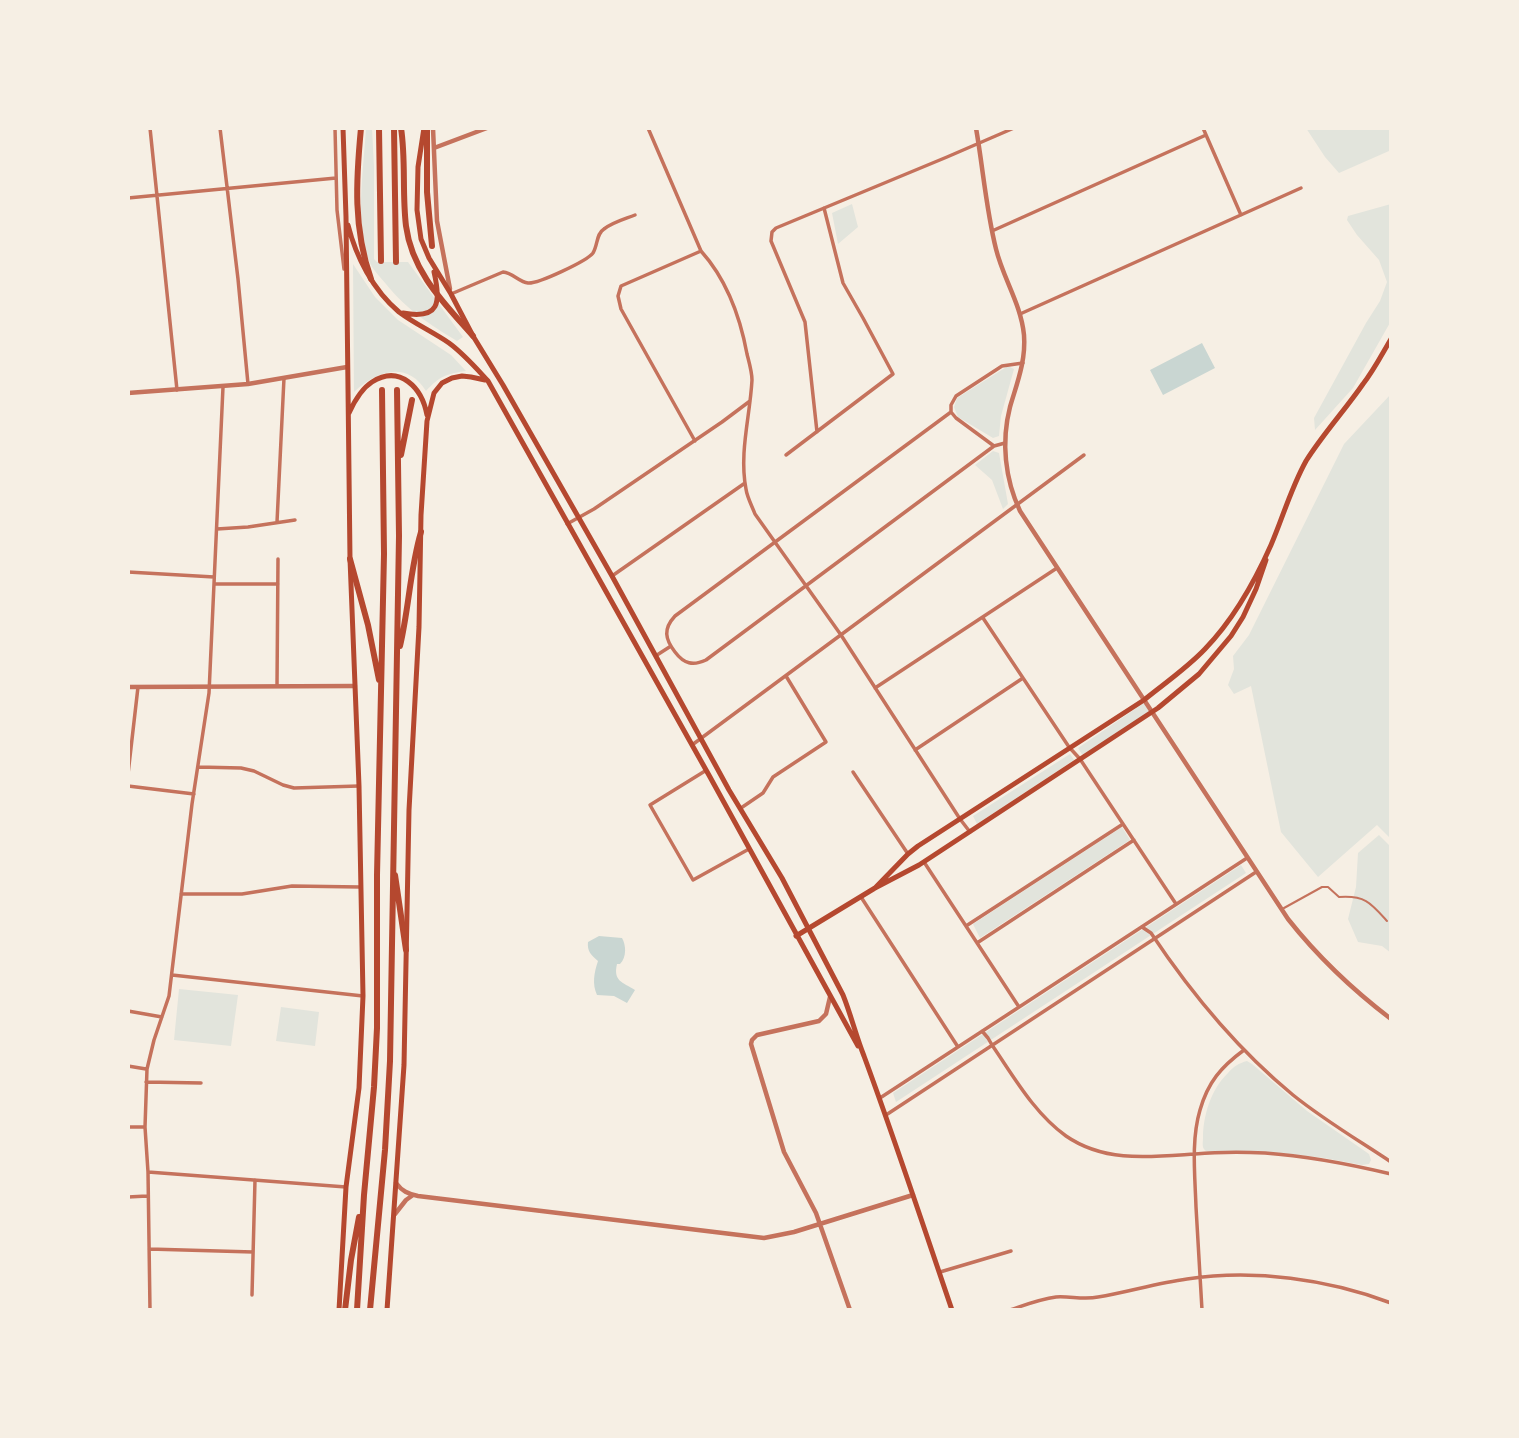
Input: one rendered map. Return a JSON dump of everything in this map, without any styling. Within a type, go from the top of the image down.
[{"type":"highway","points":[[361,128],[358,226],[371,279]]},
{"type":"highway","points":[[379,128],[381,261]]},
{"type":"highway","points":[[394,128],[396,261]]},
{"type":"highway","points":[[401,128],[408,237],[417,263],[437,295],[473,336]]},
{"type":"highway","points":[[426,128],[427,192],[432,246]]},
{"type":"highway","points":[[357,1310],[377,1028],[377,874],[384,554],[382,390]]},
{"type":"highway","points":[[370,1310],[387,1112],[391,1009],[399,536],[397,390]]},
{"type":"highway","points":[[398,474],[412,400]]},
{"type":"highway","points":[[397,658],[421,532]]},
{"type":"highway","points":[[350,559],[381,688]]},
{"type":"highway","points":[[392,852],[406,950]]},
{"type":"highway","points":[[345,1310],[353,1248],[364,1195]]},
{"type":"main road","points":[[339,1310],[346,1187],[359,1088],[363,996],[359,786],[350,559],[343,128]]},
{"type":"main road","points":[[426,128],[419,155],[417,210],[421,239],[432,265],[657,655],[809,929],[849,1011],[952,1310]]},
{"type":"main road","points":[[346,217],[356,250],[371,279],[386,299],[400,313],[458,350],[488,381],[863,1055]]},
{"type":"main road","points":[[400,313],[419,315],[429,313],[435,306],[436,281],[432,265]]},
{"type":"main road","points":[[796,936],[970,832],[1152,713],[1199,674],[1231,636],[1243,617],[1307,460],[1363,385],[1391,338]]},
{"type":"main road","points":[[387,1310],[404,1065],[411,772],[428,421],[434,393],[442,383],[452,378],[467,376],[488,381]]},
{"type":"main road","points":[[348,414],[367,386],[379,379],[393,377],[416,388],[424,403],[428,421]]},
{"type":"main road","points":[[875,888],[908,854],[1144,700],[1177,674],[1206,648],[1230,618],[1270,547]]},
{"type":"main road","points":[[908,854],[913,862],[922,863]]},
{"type":"street","points":[[150,128],[177,390]]},
{"type":"street","points":[[220,128],[248,384]]},
{"type":"street","points":[[335,128],[338,227],[346,275]]},
{"type":"street","points":[[433,128],[437,221],[450,294],[503,272],[526,282],[537,282],[586,259],[594,250],[603,230],[635,215]]},
{"type":"street","points":[[435,148],[487,128]]},
{"type":"street","points":[[648,128],[701,251],[732,298],[744,338],[752,376],[743,460],[746,492],[755,514],[841,635],[970,832]]},
{"type":"street","points":[[976,128],[992,231],[999,259],[1020,314],[1024,338],[1023,363],[1009,411],[1005,443],[1009,481],[1017,505],[1281,909],[1306,942],[1329,966],[1391,1019]]},
{"type":"street","points":[[817,432],[805,322],[771,241],[772,232],[1014,128]]},
{"type":"street","points":[[1203,128],[1241,215]]},
{"type":"street","points":[[992,231],[1206,135]]},
{"type":"street","points":[[128,198],[336,178]]},
{"type":"street","points":[[1020,314],[1301,188]]},
{"type":"street","points":[[786,455],[893,374],[843,283],[824,208]]},
{"type":"street","points":[[695,441],[621,309],[618,296],[621,286],[701,251]]},
{"type":"street","points":[[994,446],[956,418],[951,412],[951,405],[956,396],[1002,366],[1023,363]]},
{"type":"street","points":[[128,393],[223,387],[347,367]]},
{"type":"street","points":[[277,523],[284,378]]},
{"type":"street","points":[[150,1310],[145,1127],[147,1069],[169,996],[209,686],[223,387]]},
{"type":"street","points":[[568,524],[695,441],[750,401]]},
{"type":"street","points":[[951,412],[672,618],[667,626],[667,640],[684,662],[702,662],[994,446],[1005,443]]},
{"type":"street","points":[[692,745],[1084,455]]},
{"type":"street","points":[[612,576],[745,483]]},
{"type":"street","points":[[217,529],[295,520]]},
{"type":"street","points":[[277,686],[278,559]]},
{"type":"street","points":[[875,688],[1057,568]]},
{"type":"street","points":[[128,572],[214,577]]},
{"type":"street","points":[[214,584],[278,584]]},
{"type":"street","points":[[983,618],[1176,904]]},
{"type":"street","points":[[657,655],[671,646]]},
{"type":"street","points":[[741,808],[763,793],[772,777],[826,741],[786,675]]},
{"type":"street","points":[[915,750],[1023,678]]},
{"type":"street","points":[[128,687],[355,686]]},
{"type":"street","points":[[128,774],[138,687]]},
{"type":"street","points":[[198,767],[241,768],[294,788],[359,786]]},
{"type":"street","points":[[706,771],[650,805],[693,880],[749,849]]},
{"type":"street","points":[[853,772],[908,854]]},
{"type":"street","points":[[128,786],[194,794]]},
{"type":"street","points":[[966,926],[1123,824]]},
{"type":"street","points":[[977,943],[1134,840]]},
{"type":"street","points":[[880,1098],[1247,858]]},
{"type":"street","points":[[922,863],[1019,1007]]},
{"type":"street","points":[[886,1115],[1256,872]]},
{"type":"street","points":[[181,894],[242,894],[292,886],[361,887]]},
{"type":"street","points":[[860,897],[958,1047]]},
{"type":"street","points":[[1142,927],[1149,930],[1193,993],[1244,1050],[1293,1095],[1391,1162]]},
{"type":"street","points":[[172,975],[363,996]]},
{"type":"street","points":[[830,997],[826,1014],[819,1021],[757,1035],[752,1040],[752,1046],[780,1143],[820,1223],[850,1310]]},
{"type":"street","points":[[128,1011],[162,1017]]},
{"type":"street","points":[[982,1031],[1040,1113],[1059,1131],[1096,1150],[1130,1157],[1247,1153],[1292,1156],[1341,1162],[1391,1174]]},
{"type":"street","points":[[1202,1310],[1195,1154],[1197,1119],[1206,1092],[1222,1068],[1244,1050]]},
{"type":"street","points":[[128,1066],[147,1069]]},
{"type":"street","points":[[146,1082],[201,1083]]},
{"type":"street","points":[[128,1127],[145,1127]]},
{"type":"street","points":[[148,1172],[346,1187]]},
{"type":"street","points":[[252,1295],[255,1180]]},
{"type":"street","points":[[396,1183],[401,1189],[414,1195],[752,1238],[773,1237],[913,1195]]},
{"type":"street","points":[[394,1215],[406,1199],[414,1195]]},
{"type":"street","points":[[128,1197],[148,1196]]},
{"type":"street","points":[[149,1249],[253,1252]]},
{"type":"street","points":[[939,1272],[1011,1251]]},
{"type":"street","points":[[1010,1310],[1045,1299],[1095,1298],[1182,1279],[1240,1275],[1290,1279],[1343,1288],[1391,1303]]},
{"type":"lane","points":[[1281,909],[1322,887],[1328,887],[1339,897],[1350,896],[1367,900],[1387,921]]},
{"type":"shaded area","points":[[366,128],[372,128],[374,259],[377,262],[408,262],[463,337],[457,341],[410,309],[372,267],[366,253],[361,218]]},
{"type":"shaded area","points":[[1306,128],[1391,128],[1391,153],[1389,151],[1339,173]]},
{"type":"shaded area","points":[[852,204],[858,227],[838,244],[832,213]]},
{"type":"shaded area","points":[[1391,204],[1391,321],[1353,388],[1315,430],[1314,418],[1380,301],[1387,282],[1379,260],[1357,235],[1347,220],[1348,216]]},
{"type":"shaded area","points":[[353,264],[375,297],[398,320],[451,355],[466,371],[444,376],[426,391],[410,375],[391,372],[381,374],[354,392]]},
{"type":"shaded area","points":[[1202,343],[1215,368],[1163,395],[1150,370]]},
{"type":"shaded area","points":[[1008,366],[1014,369],[1001,416],[999,436],[993,438],[958,417],[954,407],[957,398]]},
{"type":"shaded area","points":[[1391,394],[1391,839],[1377,825],[1318,877],[1281,832],[1251,686],[1234,694],[1228,685],[1234,669],[1233,656],[1249,635],[1344,444]]},
{"type":"shaded area","points":[[993,451],[999,453],[1008,504],[1003,509],[992,480],[975,465]]},
{"type":"shaded area","points":[[1144,703],[1149,712],[1083,756],[1078,748]]},
{"type":"shaded area","points":[[1070,754],[1074,760],[977,824],[973,816]]},
{"type":"shaded area","points":[[1122,827],[1130,840],[980,938],[973,924]]},
{"type":"shaded area","points":[[1379,835],[1391,847],[1391,953],[1382,946],[1358,942],[1348,919],[1356,887],[1358,853]]},
{"type":"shaded area","points":[[1241,865],[1246,873],[896,1102],[893,1093]]},
{"type":"shaded area","points":[[599,936],[622,938],[625,955],[620,964],[617,964],[616,974],[635,990],[627,1003],[614,996],[597,995],[594,978],[598,961],[590,953],[588,942]]},
{"type":"shaded area","points":[[179,989],[238,995],[231,1046],[174,1040]]},
{"type":"shaded area","points":[[281,1007],[319,1012],[315,1046],[276,1041]]},
{"type":"shaded area","points":[[1247,1061],[1307,1111],[1369,1154],[1369,1164],[1270,1152],[1205,1150],[1203,1144],[1209,1103],[1222,1079],[1239,1064]]}]
